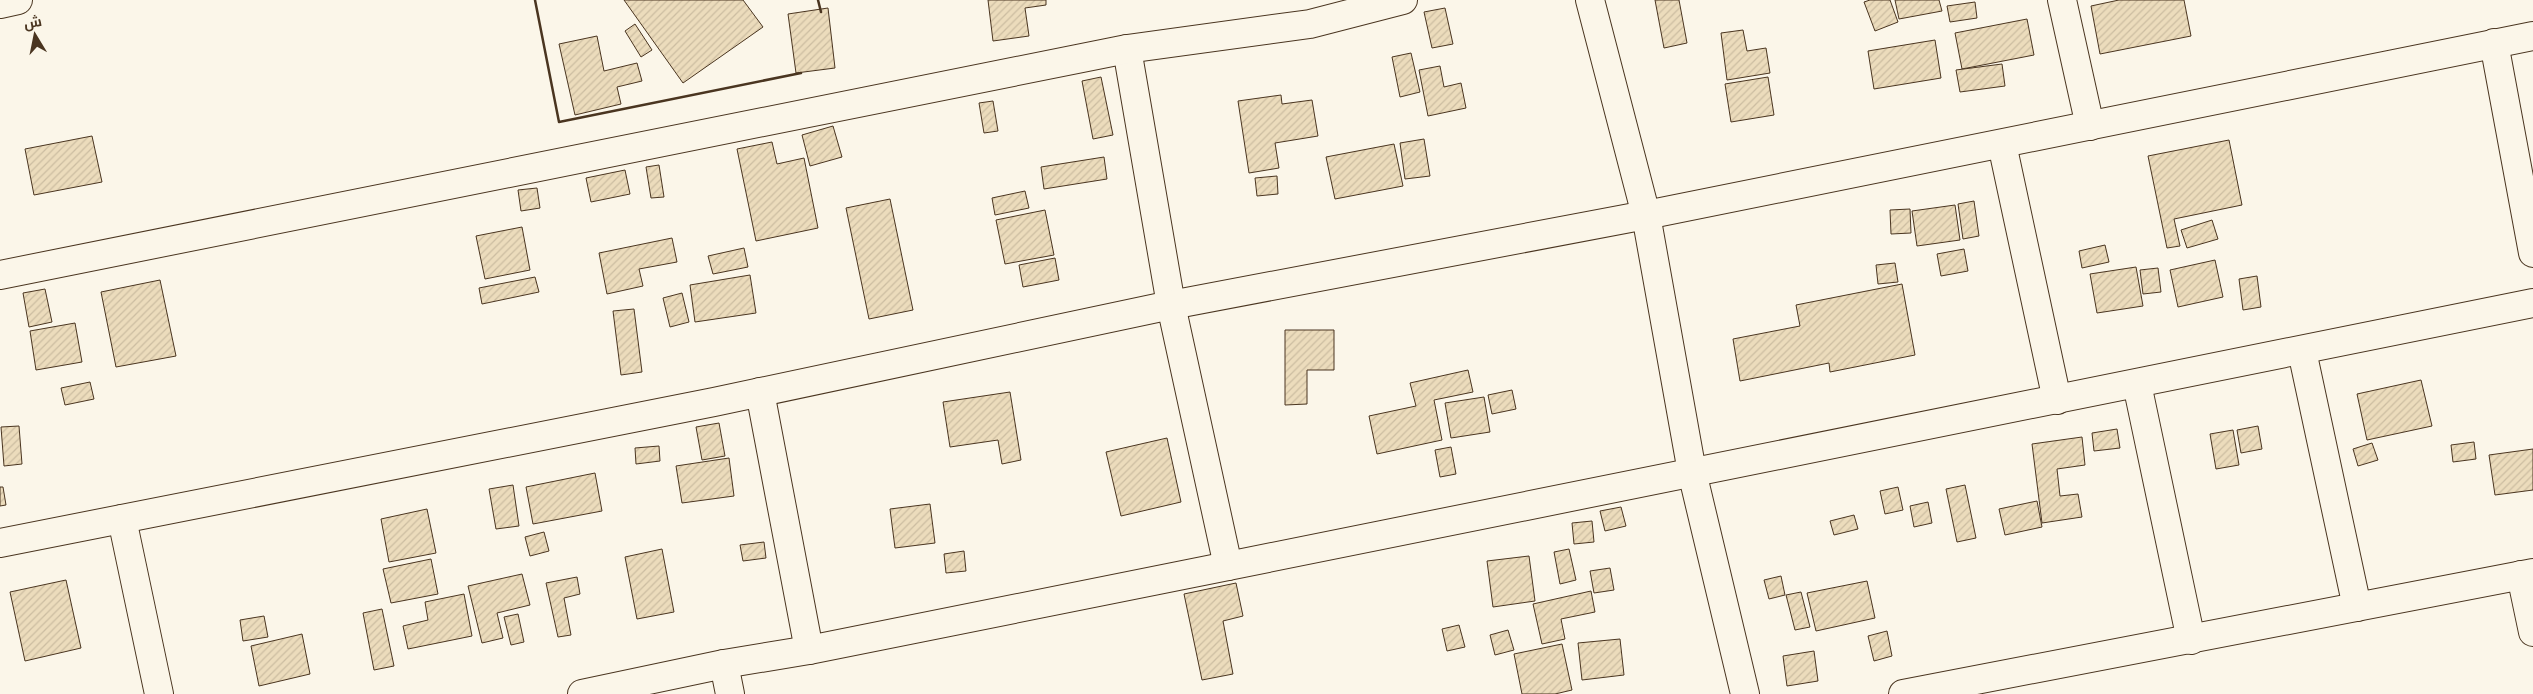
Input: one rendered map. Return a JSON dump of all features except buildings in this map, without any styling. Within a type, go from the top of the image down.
[{"type":"street","points":[[0,4],[18,0]]},
{"type":"street","points":[[0,275],[1127,49],[1310,24],[1403,0]]},
{"type":"street","points":[[1590,0],[1646,215],[1692,472],[1745,694]]},
{"type":"street","points":[[2062,0],[2090,126]]},
{"type":"street","points":[[0,543],[760,392],[1171,305],[1646,215],[2533,36]]},
{"type":"street","points":[[2494,44],[2533,253]]},
{"type":"street","points":[[1127,49],[1171,305],[1228,566]]},
{"type":"street","points":[[2002,144],[2057,400]]},
{"type":"street","points":[[582,694],[724,664],[809,650],[2302,351],[2533,303]]},
{"type":"street","points":[[2302,351],[2357,607]]},
{"type":"street","points":[[2137,384],[2191,640]]},
{"type":"street","points":[[760,392],[809,650]]},
{"type":"street","points":[[122,519],[159,694]]},
{"type":"street","points":[[1902,694],[2527,574],[2533,632]]},
{"type":"street","points":[[724,664],[730,694]]},
{"type":"wall","points":[[535,0],[559,122],[801,73]]},
{"type":"wall","points":[[818,0],[821,12]]}]
